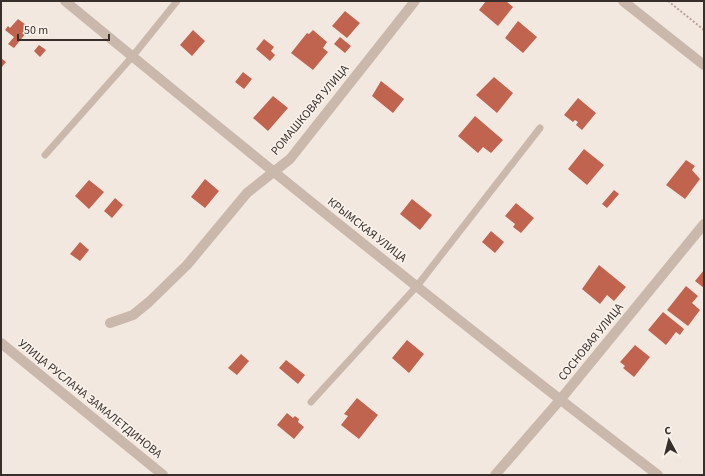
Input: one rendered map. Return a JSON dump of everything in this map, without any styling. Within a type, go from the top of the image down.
[{"type":"street","name":"КРЫМСКАЯ УЛИЦА","points":[[65,1],[272,172],[560,400],[658,475]]},
{"type":"street","name":"РОМАШКОВАЯ УЛИЦА","points":[[110,323],[133,315],[149,302],[187,265],[247,194],[272,172],[290,159],[415,1]]},
{"type":"street","points":[[623,1],[704,65]]},
{"type":"street","name":"СОСНОВАЯ УЛИЦА","points":[[495,475],[560,400],[704,224]]},
{"type":"street","name":"УЛИЦА РУСЛАНА ЗАМАЛЕТДИНОВА","points":[[1,343],[163,475]]},
{"type":"lane","points":[[45,155],[132,57],[177,1]]},
{"type":"lane","points":[[311,402],[417,286],[540,128]]},
{"type":"path","points":[[668,1],[704,30]]},
{"type":"building","points":[[486,1],[506,1],[513,7],[498,26],[479,10]]},
{"type":"building","points":[[345,11],[360,23],[347,38],[332,26]]},
{"type":"building","points":[[18,19],[30,28],[14,48],[8,44],[14,37],[5,30],[8,26],[10,28]]},
{"type":"building","points":[[518,21],[537,37],[523,53],[505,38]]},
{"type":"building","points":[[193,30],[205,41],[192,56],[180,45]]},
{"type":"building","points":[[313,30],[327,42],[323,48],[328,52],[313,70],[291,53],[307,33],[309,34]]},
{"type":"building","points":[[340,37],[351,46],[345,53],[334,44]]},
{"type":"building","points":[[264,39],[274,47],[271,51],[275,55],[270,61],[256,49]]},
{"type":"building","points":[[39,45],[46,50],[40,57],[34,51]]},
{"type":"building","points":[[1,58],[6,62],[1,68]]},
{"type":"building","points":[[243,72],[252,79],[244,89],[235,82]]},
{"type":"building","points":[[494,77],[513,93],[497,113],[476,95]]},
{"type":"building","points":[[381,81],[404,99],[393,113],[372,96]]},
{"type":"building","points":[[273,96],[288,108],[268,131],[253,118]]},
{"type":"building","points":[[578,98],[596,113],[582,130],[576,125],[578,122],[575,120],[573,122],[564,115]]},
{"type":"building","points":[[475,116],[503,140],[491,153],[483,147],[478,153],[458,136]]},
{"type":"building","points":[[584,149],[604,165],[587,185],[568,169]]},
{"type":"building","points":[[686,160],[695,166],[692,170],[700,179],[685,199],[666,185]]},
{"type":"building","points":[[205,179],[219,191],[205,208],[191,197]]},
{"type":"building","points":[[89,180],[104,192],[89,209],[75,196]]},
{"type":"building","points":[[614,190],[619,194],[607,208],[602,204]]},
{"type":"building","points":[[115,198],[123,205],[112,218],[104,211]]},
{"type":"building","points":[[412,199],[432,215],[420,230],[400,214]]},
{"type":"building","points":[[516,203],[534,218],[521,233],[513,227],[515,224],[505,216]]},
{"type":"building","points":[[491,231],[504,242],[495,253],[482,242]]},
{"type":"building","points":[[80,242],[89,250],[80,261],[70,254]]},
{"type":"building","points":[[599,265],[626,287],[614,301],[607,295],[600,304],[582,289]]},
{"type":"building","points":[[704,270],[704,288],[695,281]]},
{"type":"building","points":[[686,286],[698,296],[692,303],[700,310],[688,326],[667,310]]},
{"type":"building","points":[[663,312],[684,329],[680,335],[676,332],[666,345],[648,330]]},
{"type":"building","points":[[407,340],[424,354],[409,373],[392,358]]},
{"type":"building","points":[[635,345],[650,357],[634,377],[623,368],[625,366],[620,362]]},
{"type":"building","points":[[241,354],[249,361],[237,375],[228,368]]},
{"type":"building","points":[[286,360],[305,375],[298,384],[279,368]]},
{"type":"building","points":[[357,398],[378,415],[359,439],[341,425],[348,416],[344,414]]},
{"type":"building","points":[[287,413],[293,418],[295,416],[299,419],[298,422],[304,427],[294,439],[277,425]]}]
